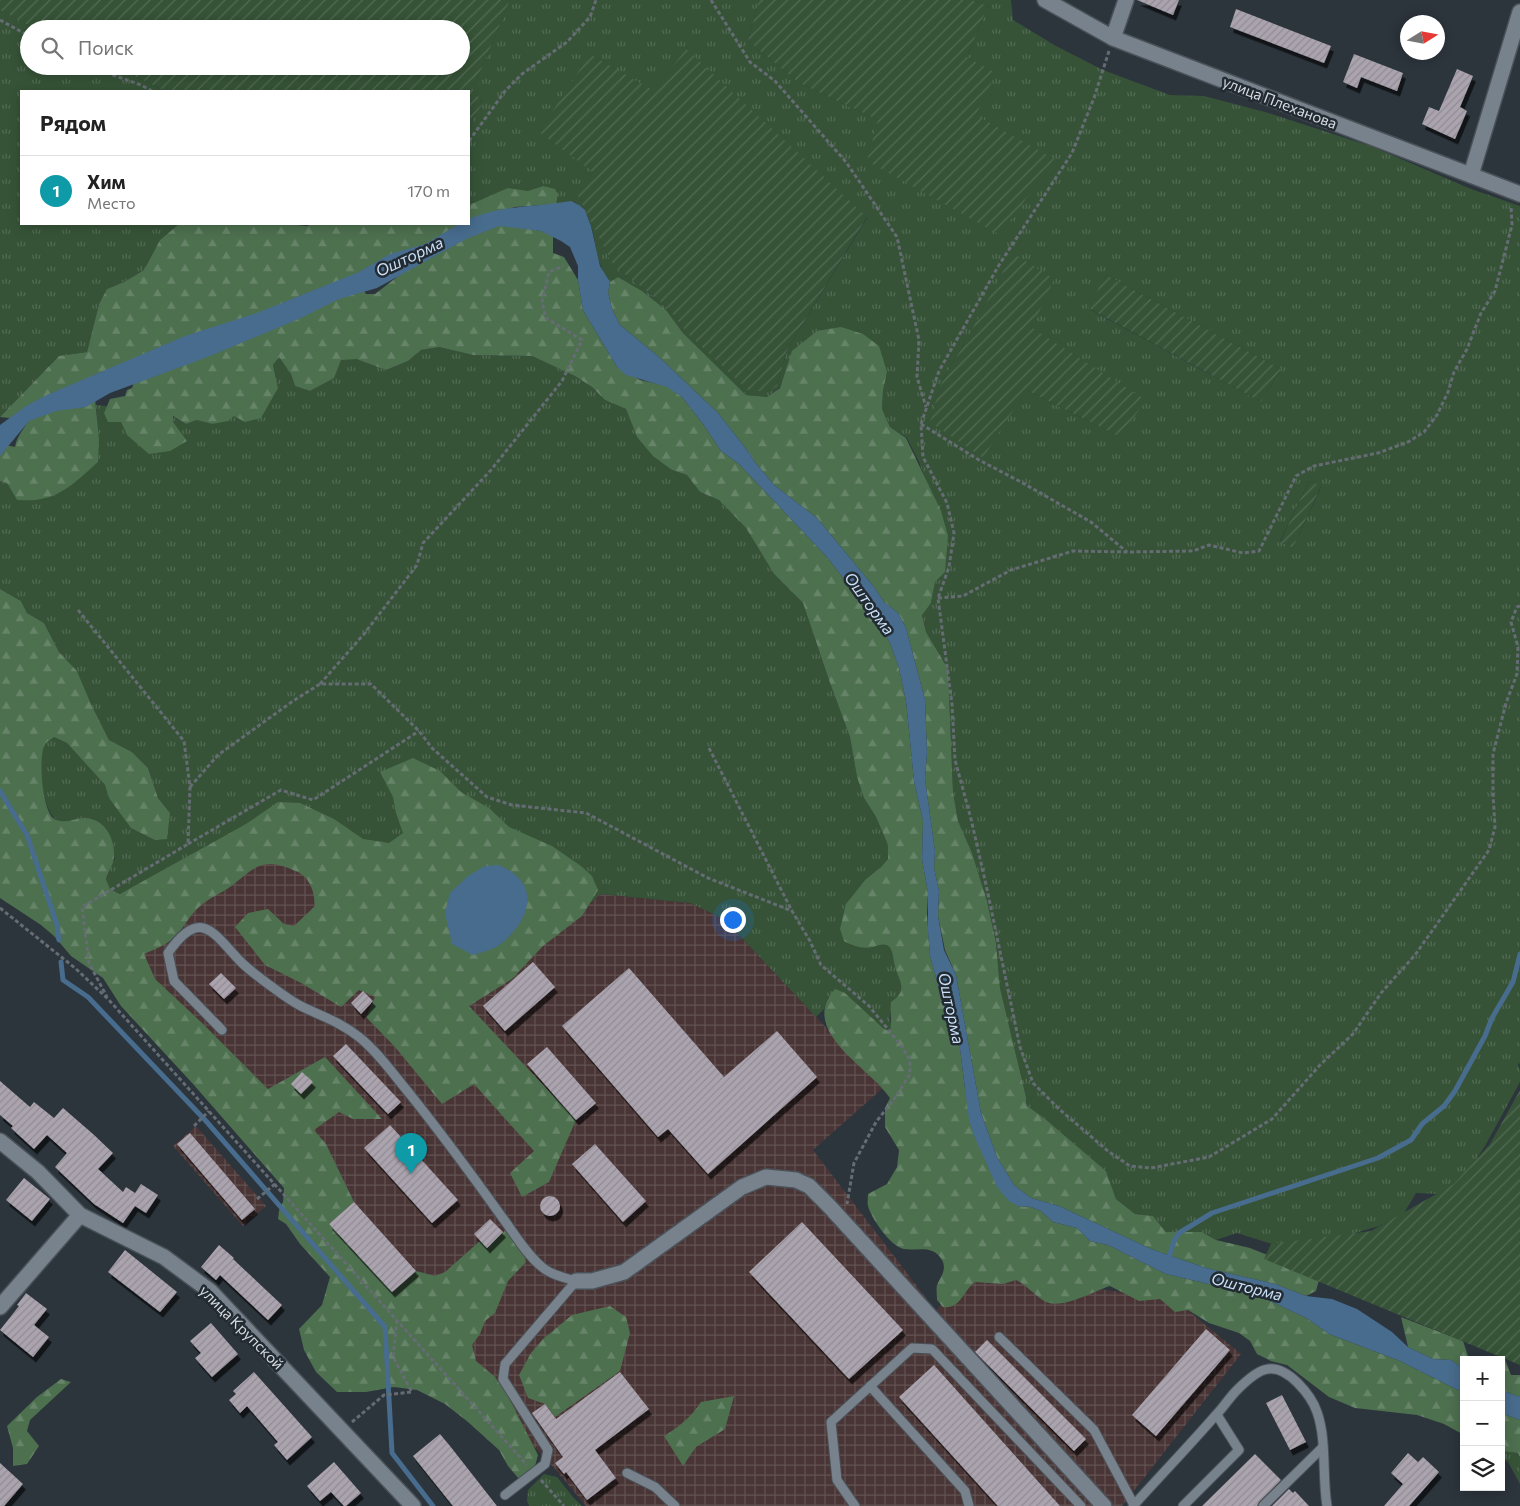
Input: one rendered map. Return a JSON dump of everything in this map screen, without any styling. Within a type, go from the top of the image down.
[{"type":"street","name":"улица Плеханова","points":[[1045,0],[1113,38],[1515,192]]},
{"type":"street","points":[[1113,38],[1126,0]]},
{"type":"street","points":[[1472,175],[1520,12]]},
{"type":"street","name":"улица Крупской","points":[[0,1140],[38,1172],[80,1215],[164,1257],[210,1291],[413,1506]]},
{"type":"street","points":[[576,1281],[592,1281],[624,1272],[742,1187],[766,1176],[796,1180],[809,1186],[847,1225],[1104,1506]]},
{"type":"street","points":[[0,1307],[80,1215]]},
{"type":"lane","points":[[222,1030],[174,981],[170,968],[168,953],[186,933],[196,928],[206,927],[213,932],[242,964],[279,992],[300,1005],[335,1020],[360,1037],[381,1059],[429,1118],[524,1247],[542,1268],[561,1277],[576,1281],[505,1364],[503,1379],[548,1450],[545,1464],[506,1495]]},
{"type":"lane","points":[[999,1337],[1094,1430],[1133,1506],[1217,1415],[1237,1389],[1255,1375],[1268,1369],[1279,1370],[1301,1386],[1317,1411],[1321,1428],[1327,1506]]},
{"type":"lane","points":[[855,1506],[837,1480],[831,1422],[912,1348],[932,1349],[1081,1506]]},
{"type":"lane","points":[[870,1386],[965,1491],[969,1506]]},
{"type":"lane","points":[[1183,1506],[1239,1450],[1217,1415]]},
{"type":"lane","points":[[1263,1506],[1322,1448]]},
{"type":"lane","points":[[627,1473],[656,1487],[675,1506]]},
{"type":"path","points":[[470,140],[505,91],[522,74],[567,42],[590,17],[596,0]]},
{"type":"path","points":[[711,0],[750,62],[775,81],[846,162],[897,237],[904,277],[919,340],[917,377],[926,407]]},
{"type":"path","points":[[0,20],[20,31]]},
{"type":"path","points":[[1113,38],[1094,98],[1072,153],[1000,265],[939,371],[922,424],[923,457],[947,503],[954,533],[949,567],[938,598],[952,704],[954,760],[971,819],[1020,1047],[1034,1082],[1058,1108],[1109,1152],[1130,1166],[1151,1168],[1209,1157],[1272,1119],[1320,1064],[1354,1034],[1381,993],[1415,955],[1489,850],[1495,827],[1493,754],[1506,703],[1517,674],[1518,647],[1511,622],[1517,607],[1520,606]]},
{"type":"path","points":[[113,75],[150,90]]},
{"type":"path","points":[[938,598],[963,596],[1011,570],[1073,551],[1193,551],[1209,545],[1243,553],[1259,551],[1296,476],[1314,466],[1378,453],[1408,442],[1424,432],[1437,415],[1481,313],[1495,290],[1512,225],[1515,192]]},
{"type":"path","points":[[190,787],[218,755],[320,684],[364,634],[417,565],[423,543],[491,470],[562,381],[582,340],[546,318],[542,302],[549,272],[563,266]]},
{"type":"path","points":[[922,424],[979,460],[1091,522],[1128,552]]},
{"type":"path","points":[[78,610],[184,741],[190,787],[188,844]]},
{"type":"path","points":[[320,684],[371,684],[419,732],[432,748],[487,796],[512,805],[586,813],[708,878],[792,911]]},
{"type":"path","points":[[108,999],[89,963],[82,907],[281,790],[313,800],[419,732]]},
{"type":"path","points":[[709,748],[821,964],[869,1006],[900,1044],[910,1060],[910,1074],[896,1098],[876,1122],[854,1163],[847,1196],[847,1225]]},
{"type":"path","points":[[0,908],[75,968],[108,999],[564,1506]]},
{"type":"path","points":[[194,1126],[209,1111]]},
{"type":"path","points":[[257,1199],[275,1184]]},
{"type":"path","points":[[342,1430],[384,1395],[412,1392],[393,1357],[398,1320]]},
{"type":"shaded area","points":[[284,804],[469,1006],[601,894],[690,903],[724,919],[883,1088],[813,1150],[936,1311],[978,1258],[1091,1288],[1174,1299],[1241,1354],[1122,1506],[586,1506],[555,1469],[408,1311],[96,963]]},
{"type":"shaded area","points":[[196,1126],[266,1206],[243,1226],[173,1146]]},
{"type":"green space","points":[[0,0],[510,0],[473,89],[483,103],[470,124],[470,90],[163,90],[132,75],[470,75],[470,20],[20,21],[0,10]]},
{"type":"green space","points":[[510,0],[759,0],[748,41],[799,83],[878,120],[976,115],[995,73],[967,57],[988,6],[972,0],[1011,0],[1013,20],[1056,46],[1103,70],[1170,95],[1204,96],[1265,112],[1373,147],[1471,189],[1520,206],[1520,1063],[1518,1064],[1520,1082],[1485,1146],[1464,1178],[1439,1194],[1416,1193],[1404,1213],[1379,1226],[1331,1240],[1272,1244],[1237,1233],[1216,1240],[1202,1232],[1166,1232],[1153,1216],[1135,1214],[1116,1199],[1106,1171],[1026,1105],[1026,1097],[1000,988],[996,943],[987,901],[972,853],[958,821],[953,792],[948,669],[926,632],[922,614],[931,603],[935,582],[945,572],[927,484],[919,462],[907,438],[890,427],[882,409],[887,372],[793,351],[780,387],[767,397],[746,395],[683,333],[666,310],[642,291],[618,277],[610,282],[600,264],[593,232],[587,216],[579,205],[571,202],[556,204],[558,195],[543,186],[529,191],[508,189],[470,205],[470,124],[483,103],[473,89]],"holes":[[[590,54],[867,218],[787,350],[777,386],[686,332],[668,308],[613,265],[578,195],[593,172]],[[1106,275],[1281,369],[1261,402],[1089,309]],[[966,341],[1120,437],[1026,390],[942,381]],[[1309,481],[1321,487],[1293,548],[1280,541]]]},
{"type":"green space","points":[[759,0],[972,0],[988,6],[967,57],[996,73],[976,115],[1054,159],[1000,235],[867,161],[878,120],[799,83],[748,41]]},
{"type":"green space","points":[[0,10],[20,21],[20,75],[132,75],[163,90],[20,90],[20,225],[178,225],[160,240],[144,270],[124,282],[107,289],[99,304],[87,352],[59,356],[0,417]]},
{"type":"green space","points":[[686,49],[867,217],[787,350],[777,386],[767,392],[748,390],[686,332],[668,308],[613,265],[577,194],[593,172],[539,132],[590,54],[654,91]]},
{"type":"green space","points":[[543,186],[555,189],[558,195],[556,204],[515,207],[496,213],[518,227],[541,231],[553,236],[553,253],[564,257],[578,280],[583,310],[617,367],[640,380],[667,386],[682,397],[721,451],[739,464],[827,557],[880,626],[890,643],[899,668],[906,701],[914,781],[923,821],[922,859],[928,893],[927,914],[930,956],[943,1003],[960,1049],[965,1089],[1018,1206],[1031,1207],[1041,1211],[1053,1222],[1077,1228],[1090,1241],[1108,1245],[1166,1274],[1260,1296],[1308,1319],[1329,1334],[1400,1361],[1460,1391],[1460,1433],[1444,1424],[1417,1415],[1355,1408],[1329,1397],[1287,1365],[1271,1361],[1257,1354],[1250,1341],[1239,1333],[1209,1323],[1188,1310],[1175,1312],[1160,1299],[1139,1301],[1110,1286],[1059,1304],[1044,1301],[1016,1280],[1003,1284],[975,1282],[958,1303],[954,1305],[943,1307],[937,1300],[937,1285],[944,1267],[942,1260],[930,1250],[904,1249],[893,1243],[873,1218],[868,1206],[868,1194],[887,1184],[897,1167],[899,1150],[885,1127],[885,1108],[890,1098],[834,1039],[827,1027],[824,1015],[827,1002],[835,989],[845,993],[884,1029],[890,1031],[891,1002],[900,994],[901,986],[890,948],[885,945],[865,948],[858,947],[844,941],[840,929],[846,904],[866,879],[888,859],[888,845],[876,817],[864,798],[857,777],[850,737],[803,603],[774,574],[746,528],[719,500],[700,492],[687,475],[672,470],[653,456],[637,437],[626,409],[605,400],[592,387],[575,376],[532,356],[473,355],[439,347],[421,350],[408,361],[386,370],[356,359],[341,360],[334,378],[310,391],[295,386],[291,374],[279,357],[273,365],[278,388],[261,418],[245,422],[234,416],[228,421],[212,424],[197,420],[186,424],[173,416],[173,422],[187,441],[170,451],[149,454],[127,435],[121,422],[108,422],[104,413],[110,399],[125,396],[127,390],[132,388],[136,376],[94,388],[99,440],[98,462],[72,485],[49,497],[35,500],[17,500],[7,483],[0,481],[0,445],[15,447],[19,435],[30,418],[0,417],[59,356],[87,352],[99,304],[107,289],[124,282],[144,270],[160,240],[178,225],[470,225],[470,205],[508,188],[528,191]],"holes":[[[406,270],[375,294],[366,294],[364,291]]]},
{"type":"green space","points":[[1013,253],[1054,279],[1032,328],[1146,400],[1120,437],[1026,390],[983,458],[930,422],[942,381],[966,341]]},
{"type":"green space","points":[[1106,275],[1281,369],[1261,402],[1088,308]]},
{"type":"green space","points":[[618,277],[642,291],[666,310],[683,333],[746,395],[767,397],[780,388],[792,351],[817,331],[841,327],[863,334],[879,346],[887,372],[882,409],[890,427],[906,438],[941,511],[948,536],[945,572],[935,582],[931,603],[922,615],[926,632],[948,669],[953,792],[958,821],[972,853],[987,901],[996,943],[1000,988],[1026,1097],[1026,1105],[1106,1171],[1116,1199],[1135,1214],[1153,1216],[1166,1232],[1202,1232],[1216,1240],[1250,1248],[1275,1258],[1319,1280],[1316,1291],[1306,1296],[1275,1284],[1206,1268],[1151,1249],[1059,1206],[1031,1198],[1014,1185],[997,1157],[981,1113],[956,975],[945,950],[938,916],[939,891],[934,868],[935,851],[925,779],[927,753],[925,700],[906,628],[898,613],[884,602],[874,587],[817,518],[774,485],[718,413],[659,357],[620,325],[612,309],[608,292],[610,282]]},
{"type":"green space","points":[[439,347],[473,355],[532,356],[575,376],[592,387],[605,400],[626,409],[637,437],[672,470],[687,475],[700,492],[719,500],[746,528],[774,574],[803,603],[850,737],[857,777],[864,798],[876,817],[888,845],[888,859],[866,879],[871,947],[881,943],[889,945],[902,988],[891,1013],[891,1031],[884,1029],[845,993],[828,997],[824,1009],[816,1017],[724,919],[690,903],[601,894],[469,1006],[284,804],[121,894],[110,889],[106,879],[115,858],[84,818],[61,822],[54,818],[49,810],[42,787],[41,762],[45,744],[54,737],[67,743],[105,785],[109,798],[117,807],[170,813],[158,798],[148,768],[132,752],[109,740],[77,671],[59,652],[44,623],[27,613],[21,601],[0,589],[0,481],[7,483],[17,500],[97,420],[96,405],[107,406],[104,413],[121,422],[127,435],[173,422],[172,416],[186,424],[197,420],[212,424],[234,416],[278,388],[273,365],[279,357],[291,374],[295,386],[310,391],[333,378],[341,359],[356,359],[386,370],[408,361],[421,350]]},
{"type":"green space","points":[[1309,481],[1321,486],[1293,548],[1280,542]]},
{"type":"green space","points":[[0,589],[21,601],[27,613],[44,623],[59,652],[77,671],[109,740],[132,752],[148,768],[158,798],[170,813],[167,839],[155,840],[131,828],[109,798],[105,785],[67,743],[54,737],[45,744],[42,760],[42,782],[49,812],[57,820],[65,821],[86,818],[99,822],[104,826],[111,837],[114,850],[113,862],[106,879],[110,889],[120,894],[246,824],[278,802],[300,803],[334,819],[363,839],[389,843],[403,833],[393,797],[380,772],[413,758],[440,771],[461,792],[489,808],[509,827],[552,846],[592,876],[598,890],[582,916],[543,946],[512,979],[469,1006],[576,1120],[549,1182],[522,1197],[510,1173],[534,1151],[474,1084],[442,1104],[395,1047],[366,1017],[375,997],[359,990],[341,1007],[301,983],[265,965],[235,927],[248,913],[268,909],[284,924],[294,926],[315,906],[314,894],[310,884],[299,873],[273,864],[259,866],[230,887],[209,899],[194,912],[175,937],[144,954],[155,979],[268,1089],[325,1057],[382,1119],[353,1119],[339,1112],[314,1130],[326,1144],[354,1202],[329,1224],[392,1292],[416,1271],[435,1276],[445,1272],[481,1240],[487,1247],[506,1230],[520,1245],[526,1262],[508,1281],[495,1313],[485,1321],[480,1334],[472,1345],[476,1361],[494,1376],[507,1394],[538,1455],[535,1466],[519,1479],[508,1466],[499,1450],[445,1404],[417,1390],[394,1387],[366,1392],[337,1392],[316,1372],[304,1350],[299,1329],[322,1305],[330,1277],[300,1244],[286,1224],[278,1219],[283,1202],[284,1188],[193,1084],[121,1006],[103,978],[71,956],[54,936],[41,925],[0,898]]},
{"type":"green space","points":[[1520,1090],[1520,1365],[1505,1359],[1505,1356],[1498,1356],[1264,1259],[1271,1244],[1371,1231],[1454,1184],[1490,1144]]},
{"type":"green space","points":[[610,1306],[626,1317],[630,1333],[620,1371],[555,1417],[545,1404],[528,1398],[519,1375],[531,1353],[543,1339],[572,1315]]},
{"type":"green space","points":[[1401,1317],[1463,1341],[1468,1356],[1460,1356],[1460,1366],[1451,1360],[1433,1359],[1408,1347]]},
{"type":"green space","points":[[1505,1359],[1511,1375],[1520,1375],[1520,1397],[1505,1391]]},
{"type":"green space","points":[[61,1379],[71,1382],[30,1420],[27,1431],[39,1446],[27,1464],[13,1466],[13,1448],[7,1426],[37,1397]]},
{"type":"green space","points":[[734,1396],[725,1429],[696,1447],[683,1466],[664,1436],[684,1421],[701,1402]]},
{"type":"green space","points":[[1505,1414],[1520,1420],[1520,1457],[1518,1453],[1505,1451]]},
{"type":"green space","points":[[1505,1451],[1518,1453],[1520,1457],[1520,1484],[1505,1460]]},
{"type":"green space","points":[[544,1474],[557,1477],[582,1506],[529,1506],[527,1501],[528,1490]]},
{"type":"water","name":"Ошторма","points":[[571,201],[585,210],[591,226],[600,266],[610,282],[608,292],[612,309],[620,325],[659,357],[718,413],[774,485],[817,518],[874,587],[884,602],[898,613],[906,628],[925,700],[927,753],[925,779],[935,851],[934,868],[939,891],[938,916],[944,950],[956,975],[981,1113],[997,1157],[1014,1185],[1031,1198],[1059,1206],[1151,1249],[1206,1268],[1275,1284],[1306,1296],[1332,1299],[1357,1309],[1392,1332],[1408,1347],[1433,1359],[1451,1360],[1460,1366],[1460,1391],[1400,1361],[1329,1334],[1308,1319],[1260,1296],[1166,1274],[1108,1245],[1090,1241],[1077,1228],[1053,1222],[1041,1211],[1031,1207],[1018,1206],[1009,1201],[997,1187],[969,1120],[960,1049],[943,1003],[930,956],[928,893],[922,859],[923,821],[914,781],[906,701],[899,668],[890,643],[880,626],[827,557],[739,464],[721,451],[682,397],[667,387],[626,375],[617,367],[583,310],[578,280],[578,266],[570,247],[561,241],[541,231],[499,226],[466,239],[377,288],[339,299],[301,318],[210,356],[110,393],[86,407],[56,411],[29,421],[0,456],[0,425],[26,406],[47,395],[185,336],[257,313],[359,272],[390,254],[425,244],[457,225],[470,225],[470,219],[481,214]]},
{"type":"water","points":[[498,865],[512,872],[521,881],[526,891],[525,912],[520,923],[502,943],[492,949],[473,955],[452,944],[445,913],[450,893],[468,876],[485,866]]},
{"type":"water","points":[[1505,1391],[1520,1397],[1520,1420],[1505,1414]]},
{"type":"building","points":[[1137,0],[1179,0],[1173,15]]},
{"type":"building","points":[[1236,9],[1331,46],[1324,63],[1230,27]]},
{"type":"building","points":[[1354,54],[1403,73],[1397,91],[1361,77],[1357,88],[1343,82]]},
{"type":"building","points":[[1457,69],[1473,76],[1460,107],[1467,111],[1455,139],[1422,124],[1429,107],[1439,111]]},
{"type":"building","points":[[533,962],[555,987],[505,1031],[483,1006]]},
{"type":"building","points":[[629,968],[724,1077],[777,1031],[817,1077],[708,1174],[668,1129],[658,1137],[562,1026]]},
{"type":"building","points":[[221,973],[236,988],[224,999],[209,984]]},
{"type":"building","points":[[363,991],[373,1001],[361,1014],[351,1003]]},
{"type":"building","points":[[346,1044],[401,1102],[388,1114],[333,1056]]},
{"type":"building","points":[[547,1047],[596,1103],[576,1120],[527,1064]]},
{"type":"building","points":[[302,1072],[313,1082],[301,1094],[291,1084]]},
{"type":"building","points":[[0,1081],[30,1107],[34,1102],[54,1118],[63,1108],[93,1134],[113,1153],[98,1169],[123,1192],[126,1187],[135,1193],[141,1184],[158,1195],[146,1213],[135,1206],[123,1223],[94,1204],[55,1167],[67,1153],[47,1135],[34,1149],[0,1115]]},
{"type":"building","points":[[390,1125],[458,1200],[432,1223],[364,1148]]},
{"type":"building","points":[[190,1133],[255,1209],[242,1220],[177,1144]]},
{"type":"building","points":[[595,1144],[646,1201],[623,1222],[572,1164]]},
{"type":"building","points":[[24,1178],[50,1199],[32,1221],[6,1200]]},
{"type":"building","points":[[550,1196],[557,1199],[560,1206],[557,1213],[550,1216],[543,1213],[540,1206],[543,1199]]},
{"type":"building","points":[[354,1202],[416,1271],[392,1292],[329,1224]]},
{"type":"building","points":[[490,1219],[503,1232],[487,1248],[474,1234]]},
{"type":"building","points":[[802,1222],[903,1330],[849,1379],[749,1272]]},
{"type":"building","points":[[219,1245],[282,1305],[268,1320],[220,1275],[216,1280],[201,1267]]},
{"type":"building","points":[[125,1250],[177,1292],[160,1312],[108,1272]]},
{"type":"building","points":[[26,1293],[47,1309],[34,1325],[49,1337],[33,1357],[0,1330],[19,1306],[17,1305]]},
{"type":"building","points":[[211,1323],[238,1354],[212,1377],[195,1358],[201,1353],[190,1341]]},
{"type":"building","points":[[1206,1329],[1230,1350],[1156,1436],[1132,1415]]},
{"type":"building","points":[[987,1340],[1086,1439],[1074,1451],[975,1352]]},
{"type":"building","points":[[934,1365],[1060,1506],[998,1506],[899,1397]]},
{"type":"building","points":[[254,1372],[312,1437],[287,1460],[274,1445],[278,1442],[247,1406],[240,1413],[229,1400],[236,1394],[233,1391]]},
{"type":"building","points":[[620,1372],[649,1409],[595,1450],[616,1478],[587,1500],[566,1472],[564,1474],[555,1463],[563,1457],[532,1413],[545,1404],[556,1419]]},
{"type":"building","points":[[1282,1395],[1306,1442],[1290,1450],[1266,1403]]},
{"type":"building","points":[[440,1434],[497,1506],[453,1506],[413,1456]]},
{"type":"building","points":[[1408,1453],[1418,1462],[1423,1457],[1439,1472],[1409,1506],[1384,1506],[1403,1484],[1391,1473]]},
{"type":"building","points":[[1255,1454],[1281,1480],[1257,1506],[1202,1506]]},
{"type":"building","points":[[334,1462],[361,1493],[346,1506],[331,1492],[320,1501],[307,1486]]},
{"type":"building","points":[[0,1463],[23,1484],[4,1506],[0,1506]]},
{"type":"building","points":[[1289,1489],[1293,1493],[1295,1491],[1309,1506],[1272,1506]]},
{"type":"waterway","points":[[0,791],[27,835],[57,925],[59,940]]},
{"type":"waterway","points":[[1168,1260],[1174,1241],[1179,1233],[1212,1213],[1378,1158],[1411,1140],[1422,1124],[1444,1106],[1455,1091],[1485,1036],[1492,1018],[1513,982],[1520,954]]},
{"type":"waterway","points":[[61,962],[63,980],[88,997],[206,1121],[385,1327],[392,1453],[433,1506]]},
{"type":"place","name":"Хим","points":[[411,1174]]}]
